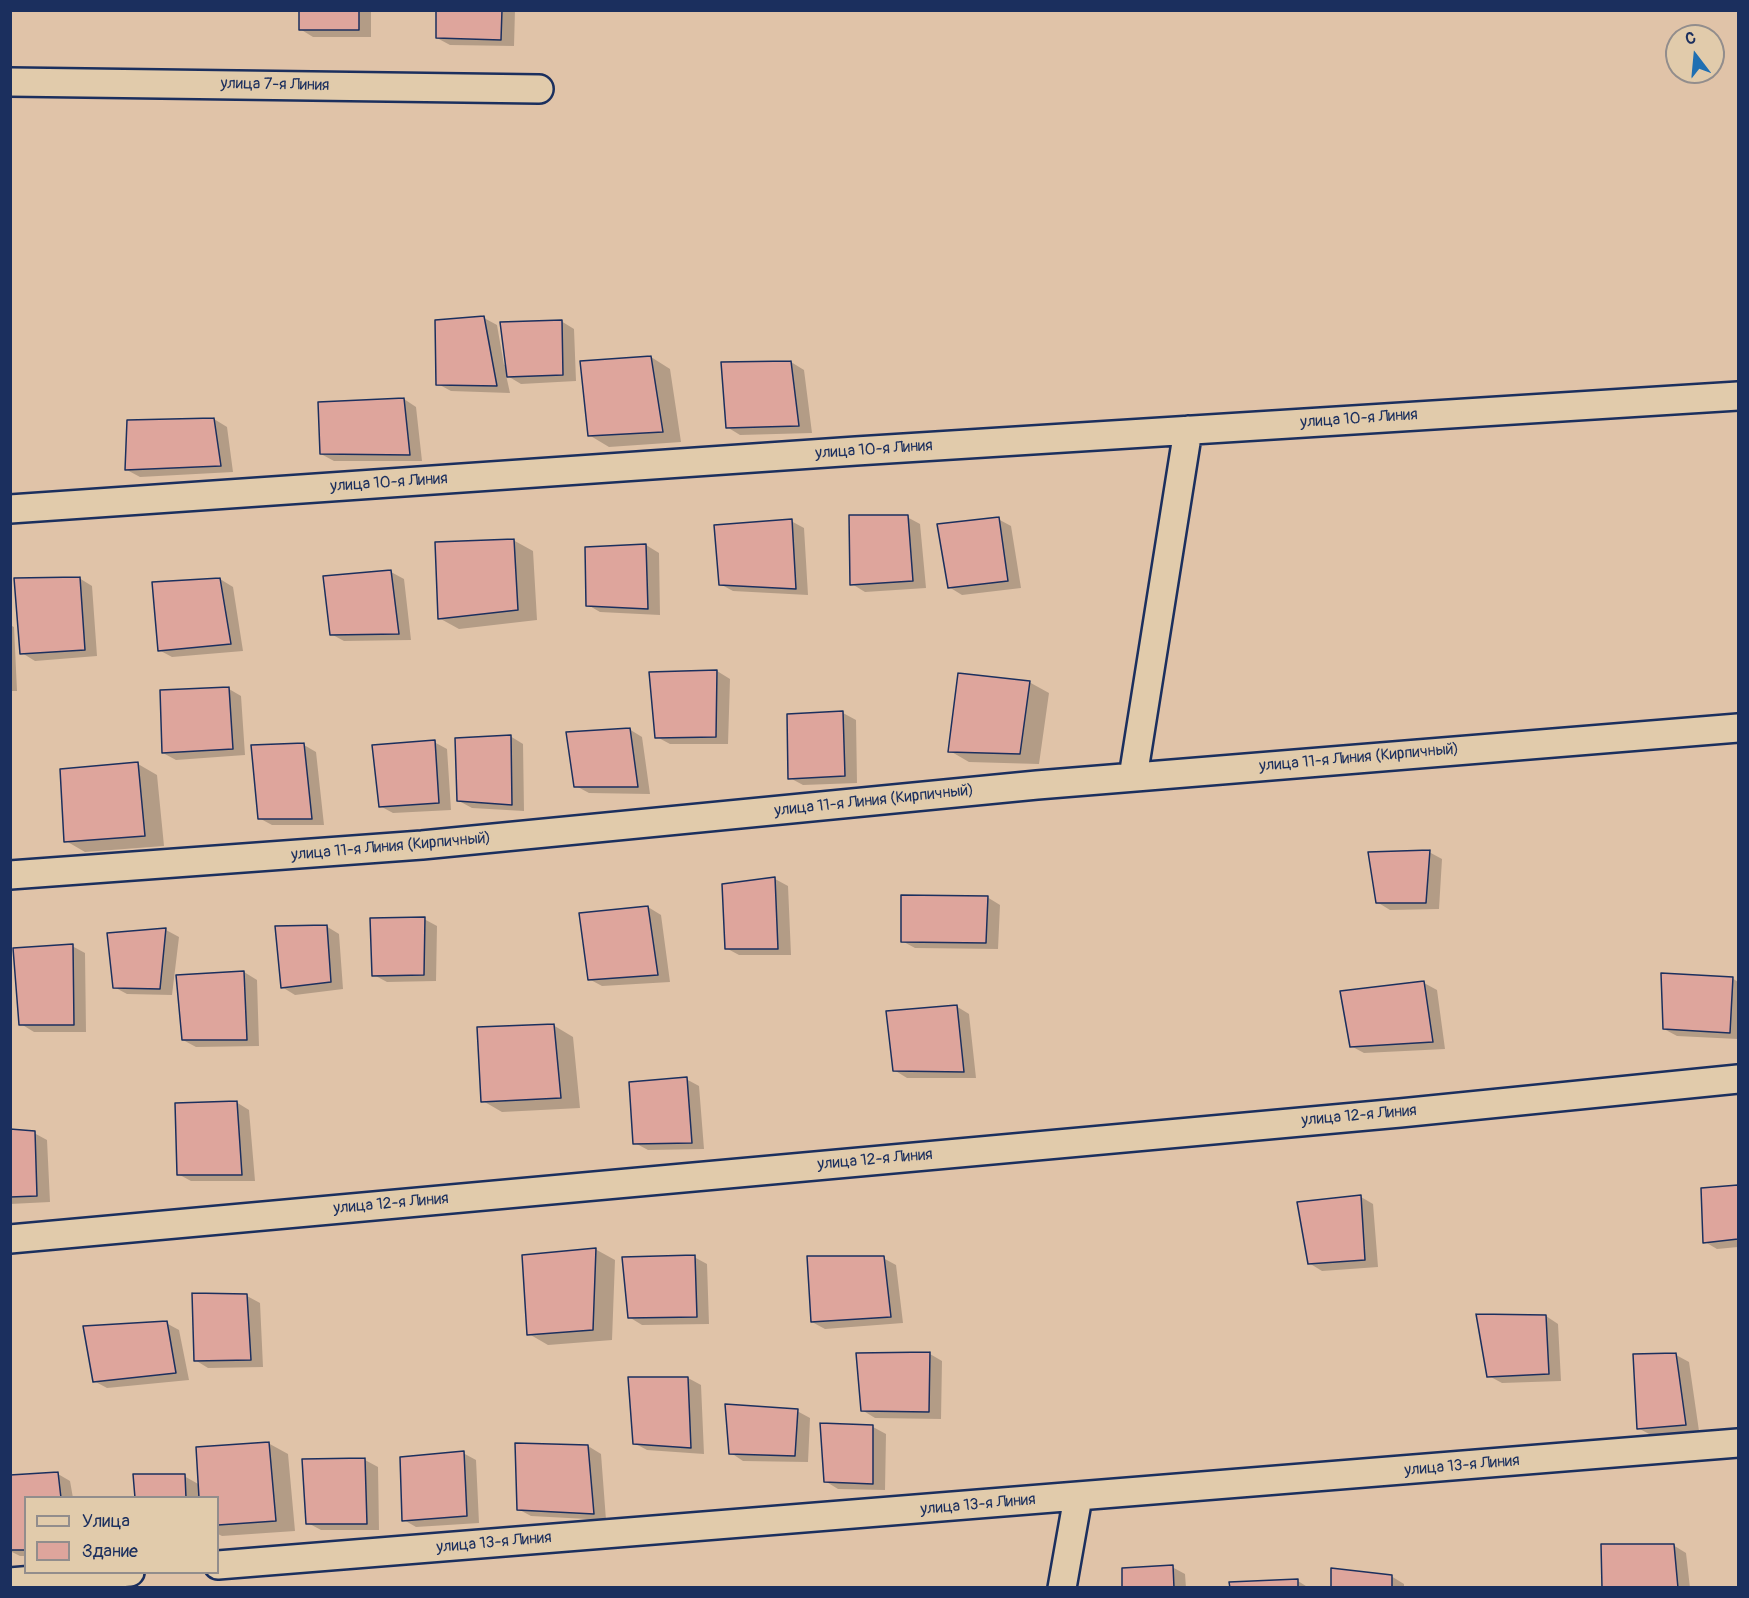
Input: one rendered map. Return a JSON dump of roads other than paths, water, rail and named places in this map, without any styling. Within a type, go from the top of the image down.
[{"type":"street","name":"улица 7-я Линия","points":[[10,82],[539,89]]},
{"type":"street","name":"улица 10-я Линия","points":[[10,509],[844,451],[1738,396]]},
{"type":"street","points":[[1133,777],[1188,430]]},
{"type":"street","name":"улица 11-я Линия (Кирпичный)","points":[[10,874],[422,845],[1133,777],[1738,728]]},
{"type":"street","name":"улица 12-я Линия","points":[[10,1239],[1738,1080]]},
{"type":"street","name":"улица 13-я Линия","points":[[219,1566],[1738,1443]]},
{"type":"street","points":[[1062,1587],[1078,1497]]},
{"type":"street","points":[[10,1582],[106,1574]]}]
